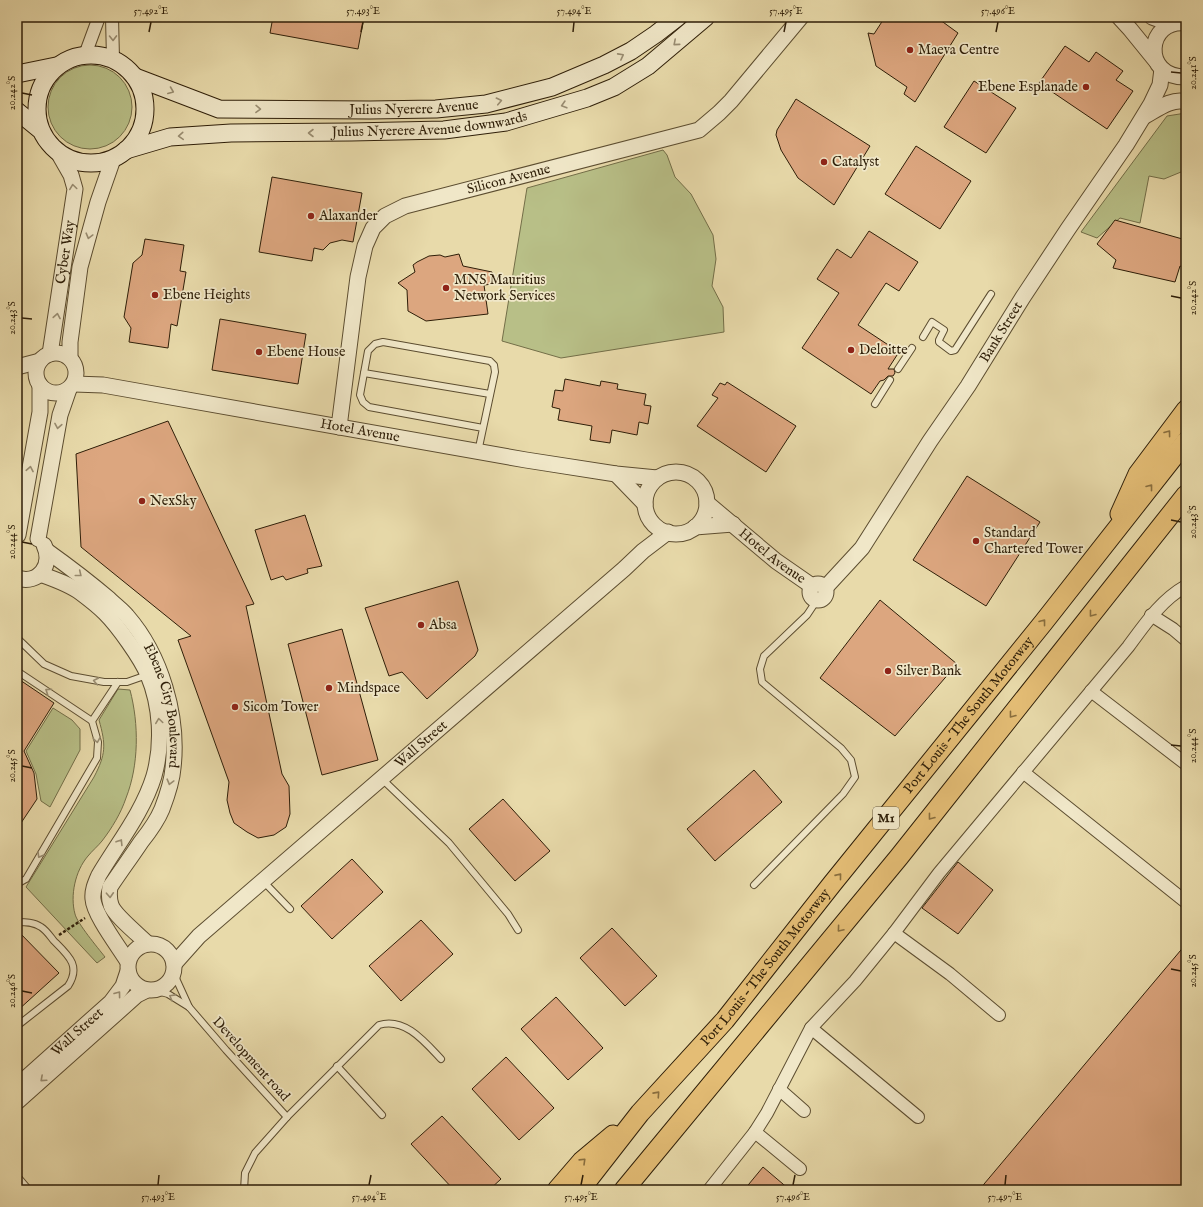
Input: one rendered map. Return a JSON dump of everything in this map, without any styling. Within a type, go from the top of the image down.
[{"type":"highway","points":[[1109,539],[1138,474],[1186,410]]},
{"type":"highway","name":"Port Louis – The South Motorway","points":[[580,1190],[640,1113],[725,1020],[1186,441]]},
{"type":"highway","name":"M1","points":[[624,1190],[900,857],[1186,495]]},
{"type":"highway","points":[[1106,596],[1186,512]]},
{"type":"highway","points":[[557,1190],[582,1161],[640,1113]]},
{"type":"main road","name":"Julius Nyerere Avenue","points":[[135,77],[219,109],[436,109],[486,104],[552,87],[598,68],[631,51],[678,17]]},
{"type":"main road","name":"Julius Nyerere Avenue downwards","points":[[120,155],[170,137],[177,136],[231,133],[444,130],[506,122],[587,98],[614,87],[648,66],[706,17]]},
{"type":"main road","points":[[17,74],[56,66],[70,58],[85,55],[100,55],[113,59],[125,67],[135,77],[142,91],[145,107],[144,123],[137,138],[120,155],[95,163],[76,162],[59,154],[47,143],[39,129],[36,112],[38,95],[45,79],[56,66]]},
{"type":"main road","points":[[17,111],[39,129]]},
{"type":"street","points":[[85,55],[99,17]]},
{"type":"street","points":[[112,17],[113,59]]},
{"type":"street","name":"Silicon Avenue","points":[[339,428],[358,277],[365,246],[373,228],[385,216],[405,206],[698,130],[719,114],[731,101],[801,17]]},
{"type":"street","points":[[1119,17],[1174,74]]},
{"type":"street","points":[[1152,17],[1179,23]]},
{"type":"street","points":[[1174,74],[1154,48],[1157,35],[1163,28],[1179,23]]},
{"type":"street","name":"Bank Street","points":[[818,591],[862,548],[930,441],[961,397],[1023,296],[1126,145],[1142,118],[1174,74]]},
{"type":"street","points":[[1142,118],[1166,104],[1183,101],[1186,102]]},
{"type":"street","name":"Cyber Way","points":[[45,358],[75,190],[71,175],[59,154]]},
{"type":"street","name":"Cyber Way","points":[[38,539],[60,415],[72,375],[70,342],[80,267],[98,202],[120,155]]},
{"type":"street","points":[[17,367],[57,353],[64,355],[72,375],[64,392],[51,393],[39,383],[17,372]]},
{"type":"street","points":[[38,539],[25,534],[17,536],[40,412],[37,367],[45,358]]},
{"type":"street","name":"Hotel Avenue","points":[[72,375],[103,385],[339,428],[616,474],[657,478]]},
{"type":"street","points":[[675,472],[685,473],[701,484],[707,503],[706,512],[695,527],[687,532],[668,532],[660,529],[652,522],[647,514],[645,504],[646,494],[650,486],[657,478],[675,472]]},
{"type":"street","points":[[616,474],[645,504]]},
{"type":"street","name":"Hotel Avenue","points":[[707,503],[776,561],[818,591]]},
{"type":"street","name":"Wall Street","points":[[643,550],[652,522]]},
{"type":"street","name":"Hotel Avenue","points":[[695,527],[733,524]]},
{"type":"street","name":"Wall Street","points":[[174,968],[198,936],[382,779],[624,569],[643,550],[668,532]]},
{"type":"street","name":"Ebene City Boulevard","points":[[38,539],[44,544],[47,551],[71,568],[127,615],[148,644],[155,659],[164,686],[171,715],[174,743],[173,772],[162,810],[153,826],[110,886],[109,894],[111,907],[120,918],[155,946]]},
{"type":"street","points":[[17,578],[28,580],[35,578],[40,574],[47,564],[47,551]]},
{"type":"street","name":"Ebene City Boulevard","points":[[40,574],[81,592],[105,613],[125,638],[148,674],[155,698],[160,730],[154,776],[144,801],[99,874],[94,888],[93,899],[96,913],[128,967]]},
{"type":"street","points":[[709,1190],[755,1132],[767,1113],[778,1089],[811,1028],[855,981],[894,933],[939,873],[1023,772],[1051,741],[1090,691],[1128,647],[1152,615],[1177,591],[1186,586]]},
{"type":"street","points":[[1152,615],[1186,640]]},
{"type":"street","points":[[1090,691],[1186,764]]},
{"type":"street","points":[[1023,772],[1186,902]]},
{"type":"street","points":[[894,933],[950,974],[999,1015]]},
{"type":"street","name":"Wall Street","points":[[155,946],[198,936]]},
{"type":"street","points":[[17,1102],[137,996],[150,990],[161,988],[167,984],[174,968],[168,952],[155,946],[141,946],[135,950],[128,967],[130,978],[141,988],[150,990]]},
{"type":"street","name":"Wall Street","points":[[18,1083],[111,1002],[123,986],[128,967]]},
{"type":"street","points":[[811,1028],[918,1116]]},
{"type":"street","points":[[778,1089],[804,1111]]},
{"type":"street","points":[[755,1132],[800,1169]]},
{"type":"lane","points":[[950,17],[958,17]]},
{"type":"lane","points":[[923,337],[932,322],[944,330],[939,342],[952,350],[955,350],[991,294]]},
{"type":"lane","points":[[478,452],[495,372],[494,365],[490,361],[383,342],[375,344],[368,351],[360,395],[363,402],[369,406],[483,428]]},
{"type":"lane","points":[[898,369],[912,348]]},
{"type":"lane","points":[[364,373],[490,394]]},
{"type":"lane","points":[[875,404],[890,380]]},
{"type":"lane","points":[[754,885],[843,794],[855,777],[851,760],[842,748],[762,682],[760,669],[764,656],[807,615],[818,591]]},
{"type":"lane","points":[[17,638],[44,664],[71,676],[104,682],[127,682],[148,674],[152,671],[155,659]]},
{"type":"lane","points":[[17,671],[92,721],[98,742],[97,758],[26,879],[17,884]]},
{"type":"lane","points":[[92,721],[118,682]]},
{"type":"lane","points":[[382,779],[449,843],[508,914],[518,930]]},
{"type":"lane","points":[[263,881],[290,909]]},
{"type":"lane","points":[[17,922],[30,922],[41,927],[68,955],[74,967],[74,978],[68,986],[17,1026]]},
{"type":"lane","points":[[174,968],[189,1007]]},
{"type":"lane","points":[[150,990],[168,994],[189,1007]]},
{"type":"lane","name":"Development road","points":[[189,1007],[287,1117],[379,1025],[387,1022],[395,1023],[411,1030],[441,1059]]},
{"type":"lane","points":[[337,1066],[382,1115]]},
{"type":"lane","points":[[244,1190],[245,1173],[255,1153],[287,1117]]},
{"type":"lane","points":[[17,1176],[29,1190]]},
{"type":"path","points":[[54,940],[84,918],[96,913]]},
{"type":"green space","points":[[82,65],[98,65],[114,72],[125,83],[132,99],[132,115],[129,123],[120,137],[114,142],[98,149],[82,149],[66,142],[55,131],[48,115],[48,99],[55,83],[66,72]]},
{"type":"green space","points":[[1186,113],[1186,173],[1181,172],[1164,179],[1149,176],[1140,223],[1120,218],[1097,238],[1081,232],[1167,116]]},
{"type":"green space","points":[[663,150],[667,155],[675,177],[691,194],[713,235],[716,259],[712,286],[723,307],[724,332],[561,358],[502,341],[527,188]]},
{"type":"green space","points":[[118,689],[130,690],[133,703],[136,744],[133,772],[126,798],[119,815],[102,841],[84,862],[77,876],[73,892],[75,914],[88,936],[105,957],[97,963],[26,887],[98,769],[104,749],[103,736],[99,720]]},
{"type":"green space","points":[[53,708],[72,720],[80,729],[80,750],[50,807],[41,801],[36,774],[26,751]]},
{"type":"building","points":[[273,17],[364,17],[358,49],[270,33]]},
{"type":"building","name":"Maeva Centre","points":[[885,17],[936,17],[958,33],[915,102],[904,94],[907,87],[876,66],[868,33],[874,34]]},
{"type":"building","name":"Ebene Esplanade","points":[[1065,46],[1089,62],[1096,52],[1123,71],[1116,80],[1133,91],[1107,129],[1039,83]]},
{"type":"building","points":[[974,81],[1016,108],[986,153],[944,127]]},
{"type":"building","name":"Catalyst","points":[[796,99],[870,146],[834,205],[798,178],[781,150],[776,135],[777,130]]},
{"type":"building","points":[[916,146],[971,181],[940,229],[885,194]]},
{"type":"building","name":"Alaxander","points":[[272,177],[362,193],[353,242],[342,240],[330,243],[323,250],[314,248],[312,261],[259,252]]},
{"type":"building","points":[[1115,220],[1186,240],[1186,268],[1180,266],[1175,282],[1113,268],[1116,260],[1097,244]]},
{"type":"building","points":[[869,231],[918,262],[899,291],[886,283],[858,325],[899,352],[888,369],[894,369],[895,373],[893,376],[888,376],[884,380],[880,381],[871,394],[802,348],[839,293],[817,279],[837,249],[851,258]]},
{"type":"building","name":"Ebene Heights","points":[[145,239],[184,245],[180,271],[186,272],[177,326],[171,324],[168,348],[129,342],[131,328],[124,317],[133,263],[142,255]]},
{"type":"building","name":"MNS Mauritius Network Services","points":[[459,254],[463,266],[492,272],[493,284],[484,285],[488,314],[426,321],[408,311],[407,290],[398,283],[415,272],[413,265],[429,256],[440,255],[445,257]]},
{"type":"building","name":"Ebene House","points":[[220,319],[306,334],[298,384],[212,370]]},
{"type":"building","points":[[565,379],[600,386],[601,381],[618,384],[617,389],[646,394],[644,405],[651,406],[648,424],[639,422],[637,435],[612,430],[610,443],[590,440],[592,426],[558,420],[560,409],[552,407],[555,390],[563,391]]},
{"type":"building","points":[[727,382],[796,426],[766,472],[697,426],[718,398],[712,395],[720,383],[725,385]]},
{"type":"building","name":"NexSky","points":[[168,421],[254,604],[246,606],[282,774],[289,786],[290,814],[286,827],[274,835],[258,838],[234,823],[227,800],[229,782],[178,640],[191,636],[81,547],[76,454]]},
{"type":"building","name":"Standard Chartered Tower","points":[[967,476],[1040,522],[986,606],[913,560]]},
{"type":"building","points":[[305,515],[322,566],[307,569],[308,573],[286,580],[283,576],[271,580],[255,530]]},
{"type":"building","name":"Absa","points":[[458,581],[478,650],[475,656],[427,699],[402,672],[389,676],[365,608]]},
{"type":"building","name":"Silver Bank","points":[[880,600],[957,664],[895,736],[820,678]]},
{"type":"building","name":"Mindspace","points":[[342,629],[378,760],[322,775],[288,644]]},
{"type":"building","points":[[17,678],[54,703],[24,751],[34,773],[37,799],[17,829]]},
{"type":"building","points":[[754,770],[782,802],[715,861],[687,829]]},
{"type":"building","points":[[503,799],[550,851],[515,881],[469,829]]},
{"type":"building","points":[[352,859],[383,892],[332,939],[301,906]]},
{"type":"building","points":[[958,862],[993,890],[958,934],[922,908]]},
{"type":"building","points":[[421,920],[453,954],[401,1001],[369,966]]},
{"type":"building","points":[[612,928],[657,976],[625,1006],[580,958]]},
{"type":"building","points":[[17,930],[59,973],[17,1011]]},
{"type":"building","points":[[1186,944],[1186,1190],[979,1190]]},
{"type":"building","points":[[556,997],[603,1048],[568,1080],[521,1029]]},
{"type":"building","points":[[506,1057],[554,1108],[519,1140],[472,1089]]},
{"type":"building","points":[[442,1116],[501,1179],[489,1190],[454,1190],[411,1144]]},
{"type":"building","points":[[763,1167],[790,1190],[744,1190]]},
{"type":"place","name":"Maeva Centre","points":[[910,50]]},
{"type":"place","name":"Ebene Esplanade","points":[[1086,87]]},
{"type":"place","name":"Catalyst","points":[[824,162]]},
{"type":"place","name":"Alaxander","points":[[311,216]]},
{"type":"place","name":"MNS Mauritius Network Services","points":[[446,288]]},
{"type":"place","name":"Ebene Heights","points":[[155,295]]},
{"type":"place","name":"Deloitte","points":[[851,350]]},
{"type":"place","name":"Ebene House","points":[[259,352]]},
{"type":"place","name":"NexSky","points":[[142,501]]},
{"type":"place","name":"Standard Chartered Tower","points":[[976,541]]},
{"type":"place","name":"Absa","points":[[421,625]]},
{"type":"place","name":"Silver Bank","points":[[888,671]]},
{"type":"place","name":"Mindspace","points":[[329,688]]},
{"type":"place","name":"Sicom Tower","points":[[235,707]]}]
